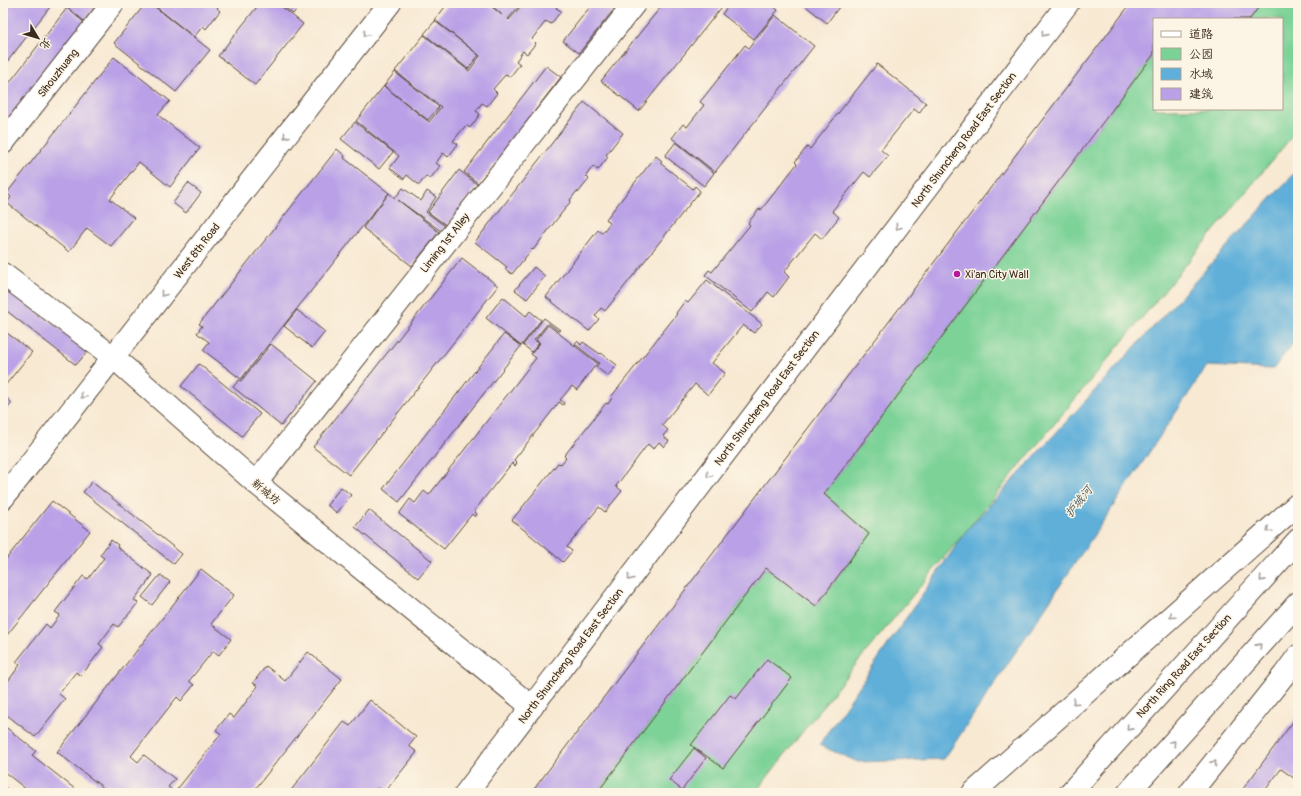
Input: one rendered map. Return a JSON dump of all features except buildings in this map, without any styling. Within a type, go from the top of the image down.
[{"type":"street","name":"Sihouzhuang","points":[[3,143],[113,3]]},
{"type":"street","name":"West 8th Road","points":[[3,498],[390,3]]},
{"type":"street","name":"Liming 1st Alley","points":[[256,483],[635,3]]},
{"type":"street","name":"North Shuncheng Road East Section","points":[[466,793],[1068,3]]},
{"type":"street","name":"新城坊","points":[[3,274],[113,357],[256,483],[532,707]]},
{"type":"street","points":[[973,793],[1298,504]]},
{"type":"street","name":"North Ring Road East Section","points":[[1070,793],[1298,540]]},
{"type":"street","points":[[1128,793],[1298,603]]},
{"type":"street","points":[[1190,793],[1298,656]]},
{"type":"street","points":[[1284,675],[1298,659]]},
{"type":"green space","points":[[1252,3],[1298,3],[1298,129],[847,675],[755,793],[597,793],[766,568],[817,606],[869,534],[824,494],[1153,55],[1153,110],[1283,110],[1283,18],[1251,18],[1258,8]]},
{"type":"water","name":"护城河","points":[[1298,169],[1298,337],[1273,369],[1207,366],[944,759],[858,762],[819,745],[966,531]]},
{"type":"place","name":"Xi'an City Wall","points":[[957,274]]}]
